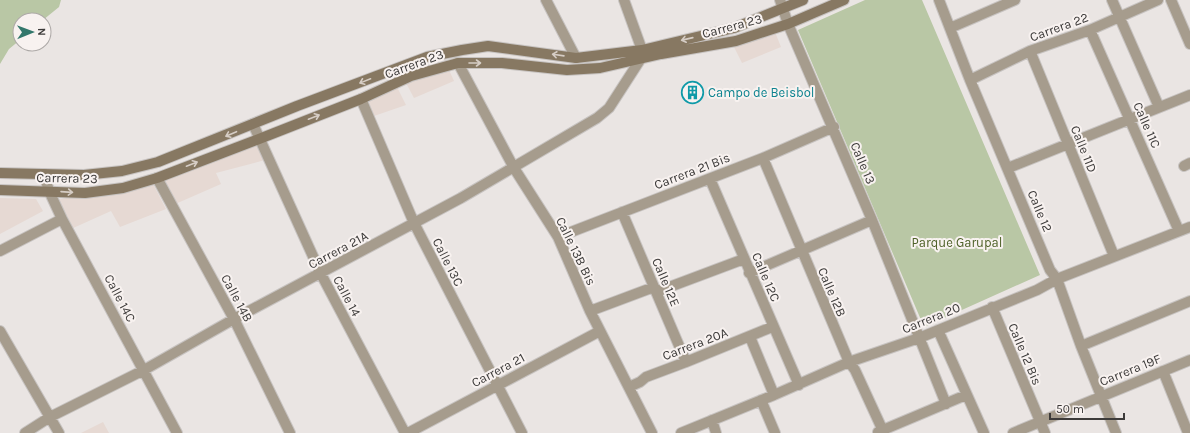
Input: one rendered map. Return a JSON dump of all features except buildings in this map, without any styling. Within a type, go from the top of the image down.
[{"type":"main road","name":"Carrera 23","points":[[0,173],[84,175],[122,171],[147,165],[210,142],[427,57],[488,46],[576,58],[642,50],[734,28],[782,4],[803,0]]},
{"type":"main road","name":"Carrera 23","points":[[0,190],[98,192],[123,188],[157,178],[259,139],[361,99],[412,76],[458,63],[502,63],[567,70],[600,68],[661,54],[736,41],[788,24],[844,0]]},
{"type":"street","points":[[546,0],[576,58]]},
{"type":"street","points":[[624,0],[642,50]]},
{"type":"street","name":"Calle 12","points":[[938,0],[1050,270],[1057,279],[1081,346],[1116,433]]},
{"type":"street","points":[[950,28],[1015,0]]},
{"type":"street","points":[[1112,0],[1159,107]]},
{"type":"street","name":"Carrera 22","points":[[970,80],[1030,51],[1090,30],[1158,0]]},
{"type":"street","points":[[1172,0],[1190,44]]},
{"type":"street","name":"Calle 13","points":[[782,4],[788,24],[834,127],[946,404]]},
{"type":"street","name":"Calle 11C","points":[[1090,30],[1180,231]]},
{"type":"street","name":"Calle 11D","points":[[1030,51],[1114,256]]},
{"type":"street","name":"Carrera 21A","points":[[25,433],[50,418],[144,370],[234,319],[321,274],[514,168],[597,118],[610,108],[640,60]]},
{"type":"street","name":"Calle 13B Bis","points":[[458,63],[514,168],[558,237],[590,311],[652,433]]},
{"type":"street","points":[[1008,168],[1067,143],[1190,95]]},
{"type":"street","name":"Calle 13C","points":[[361,99],[414,223],[522,433]]},
{"type":"street","name":"Calle 14","points":[[253,124],[321,274],[407,433]]},
{"type":"street","name":"Carrera 21 Bis","points":[[558,237],[763,158],[834,127]]},
{"type":"street","name":"Calle 12B","points":[[763,158],[801,251],[849,362],[855,370],[881,432]]},
{"type":"street","name":"Calle 14C","points":[[44,174],[49,191],[62,219],[144,370],[176,433]]},
{"type":"street","name":"Calle 14B","points":[[157,178],[234,319],[290,433]]},
{"type":"street","name":"Calle 12C","points":[[710,179],[772,327],[799,385]]},
{"type":"street","name":"Calle 12E","points":[[622,212],[686,362]]},
{"type":"street","points":[[0,251],[62,219]]},
{"type":"street","points":[[749,273],[872,220]]},
{"type":"street","name":"Carrera 20","points":[[681,433],[799,385],[849,362],[919,338],[992,307],[1037,290],[1057,279],[1190,227]]},
{"type":"street","points":[[590,311],[744,259]]},
{"type":"street","points":[[1081,346],[1190,301]]},
{"type":"street","name":"Calle 12 Bis","points":[[992,307],[1045,433]]},
{"type":"street","name":"Carrera 20A","points":[[629,387],[640,382],[646,376],[686,362],[772,327]]},
{"type":"street","points":[[938,330],[984,433]]},
{"type":"street","points":[[0,331],[59,433]]},
{"type":"street","name":"Carrera 21","points":[[407,433],[600,331]]},
{"type":"street","points":[[750,337],[774,395]]},
{"type":"street","name":"Carrera 19F","points":[[1013,433],[1190,360]]},
{"type":"street","points":[[1163,371],[1188,433]]},
{"type":"street","points":[[881,432],[966,395]]},
{"type":"street","points":[[762,400],[775,433]]},
{"type":"street","points":[[712,420],[716,433]]},
{"type":"shaded area","points":[[775,32],[781,47],[742,63],[734,47]]},
{"type":"shaded area","points":[[449,70],[454,81],[414,98],[406,83]]},
{"type":"shaded area","points":[[397,87],[406,105],[374,116],[367,99]]},
{"type":"shaded area","points":[[256,142],[265,160],[216,173],[221,184],[173,205],[159,178]]},
{"type":"shaded area","points":[[152,182],[166,209],[120,227],[111,211],[71,229],[56,200]]},
{"type":"shaded area","points":[[0,198],[36,199],[43,211],[0,234]]},
{"type":"shaded area","points":[[103,422],[109,433],[81,433]]},
{"type":"green space","points":[[0,0],[61,0],[59,7],[52,13],[12,12],[12,47],[0,64]]},
{"type":"green space","name":"Parque Garupal","points":[[865,0],[922,0],[1040,275],[924,327],[798,30]]},
{"type":"place","name":"Campo de Beisbol","points":[[693,92]]}]
